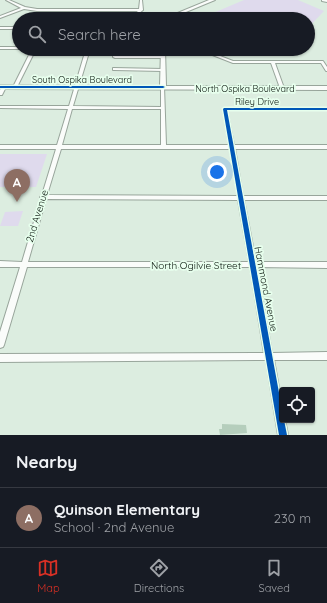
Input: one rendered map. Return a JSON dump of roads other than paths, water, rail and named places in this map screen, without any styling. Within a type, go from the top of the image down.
[{"type":"street","points":[[7,0],[24,8],[37,10],[141,10]]},
{"type":"street","points":[[141,0],[141,10]]},
{"type":"street","points":[[183,12],[213,0]]},
{"type":"street","points":[[323,0],[327,2]]},
{"type":"street","points":[[14,12],[24,8]]},
{"type":"street","points":[[0,18],[12,13]]},
{"type":"street","points":[[0,28],[12,28]]},
{"type":"street","points":[[0,48],[12,48]]},
{"type":"street","points":[[15,87],[30,56]]},
{"type":"street","name":"2nd Avenue","points":[[0,345],[57,147],[86,56]]},
{"type":"street","points":[[115,56],[163,57],[164,146]]},
{"type":"street","points":[[217,56],[233,62],[322,62]]},
{"type":"street","points":[[322,62],[327,56]]},
{"type":"street","points":[[273,62],[282,88]]},
{"type":"street","points":[[322,62],[327,70]]},
{"type":"street","points":[[114,70],[163,70]]},
{"type":"street","points":[[0,94],[2,87]]},
{"type":"street","name":"South Ospika Boulevard","points":[[2,87],[164,88]]},
{"type":"street","name":"North Ospika Boulevard","points":[[164,88],[327,88]]},
{"type":"street","points":[[0,107],[163,108]]},
{"type":"street","name":"Riley Drive","points":[[231,146],[225,109],[327,109]]},
{"type":"street","name":"Hammond Avenue","points":[[231,146],[283,435]]},
{"type":"street","points":[[0,147],[327,147]]},
{"type":"street","points":[[43,197],[327,198]]},
{"type":"street","name":"North Ogilvie Street","points":[[0,264],[327,265]]},
{"type":"street","points":[[0,358],[269,355],[327,356]]},
{"type":"place","name":"Quinson Elementary","points":[[17,202]]}]
